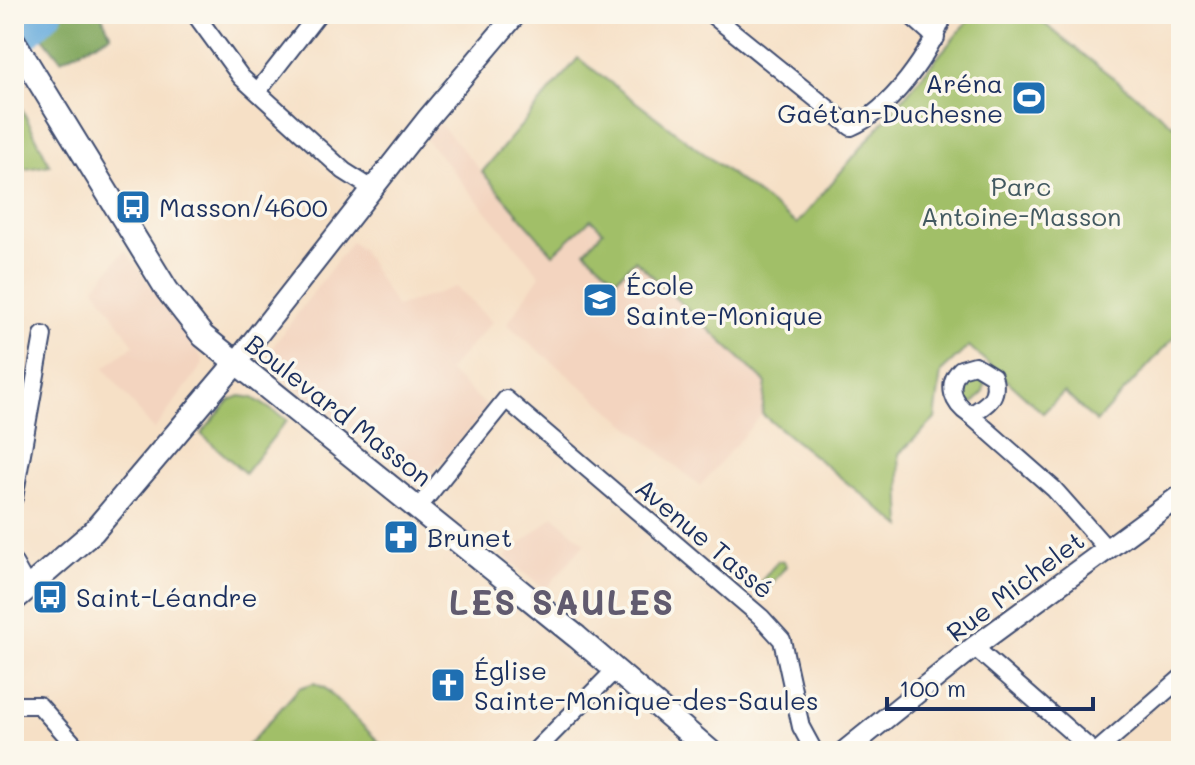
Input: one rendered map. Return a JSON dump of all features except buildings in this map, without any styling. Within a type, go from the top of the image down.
[{"type":"main road","name":"Boulevard Masson","points":[[14,41],[167,290],[203,336],[616,669],[710,751]]},
{"type":"main road","points":[[21,595],[93,532],[235,364]]},
{"type":"street","points":[[195,14],[241,77],[344,171],[374,190]]},
{"type":"street","points":[[258,91],[318,14]]},
{"type":"street","points":[[235,364],[516,14]]},
{"type":"street","points":[[711,14],[851,127],[868,120],[936,38],[944,14]]},
{"type":"street","points":[[909,14],[936,38]]},
{"type":"street","points":[[14,498],[43,335]]},
{"type":"street","name":"Avenue Tassé","points":[[418,508],[506,399],[761,617],[782,640],[801,727],[814,751]]},
{"type":"street","points":[[970,415],[1054,489],[1107,549]]},
{"type":"street","name":"Rue Michelet","points":[[845,751],[974,647],[1181,495]]},
{"type":"street","points":[[14,563],[21,595]]},
{"type":"street","points":[[974,647],[1095,751],[1181,678]]},
{"type":"street","points":[[535,751],[616,669]]},
{"type":"street","points":[[14,705],[39,705],[80,751]]},
{"type":"shaded area","name":"École Sainte-Monique","points":[[436,119],[553,254],[590,219],[767,383],[762,414],[700,486],[507,324],[540,275],[425,138]]},
{"type":"shaded area","points":[[351,242],[362,250],[396,307],[456,287],[492,322],[448,371],[488,407],[423,483],[267,366],[271,349]]},
{"type":"shaded area","points":[[125,250],[201,356],[203,364],[154,430],[104,368],[134,345],[95,287]]},
{"type":"shaded area","points":[[554,516],[585,543],[545,590],[505,557]]},
{"type":"green space","points":[[25,14],[101,14],[111,35],[61,60]]},
{"type":"green space","name":"Parc Antoine-Masson","points":[[974,14],[1032,14],[1181,131],[1181,330],[1096,422],[1064,392],[1043,413],[969,346],[941,372],[935,419],[899,454],[902,527],[762,414],[766,383],[635,260],[616,279],[585,251],[603,231],[591,219],[553,254],[482,172],[578,58],[797,224]]},
{"type":"green space","points":[[14,95],[18,101],[50,165],[14,171]]},
{"type":"green space","points":[[976,373],[985,381],[983,393],[969,408],[959,393],[964,376]]},
{"type":"green space","points":[[240,396],[253,398],[287,420],[245,473],[201,434],[230,400]]},
{"type":"green space","points":[[778,561],[784,561],[786,566],[766,592],[761,592],[758,585]]},
{"type":"green space","points":[[314,683],[325,688],[388,751],[243,751],[299,688]]},
{"type":"waterway","points":[[14,49],[51,14]]},
{"type":"place","name":"Aréna Gaétan-Duchesne","points":[[1029,98]]},
{"type":"place","name":"Masson/4600","points":[[133,207]]},
{"type":"place","name":"École Sainte-Monique","points":[[600,300]]},
{"type":"place","name":"Brunet","points":[[401,537]]},
{"type":"place","name":"Saint-Léandre","points":[[50,597]]},
{"type":"place","name":"Église Sainte-Monique-des-Saules","points":[[448,685]]},
{"type":"district","name":"LES SAULES","points":[[562,601]]}]
